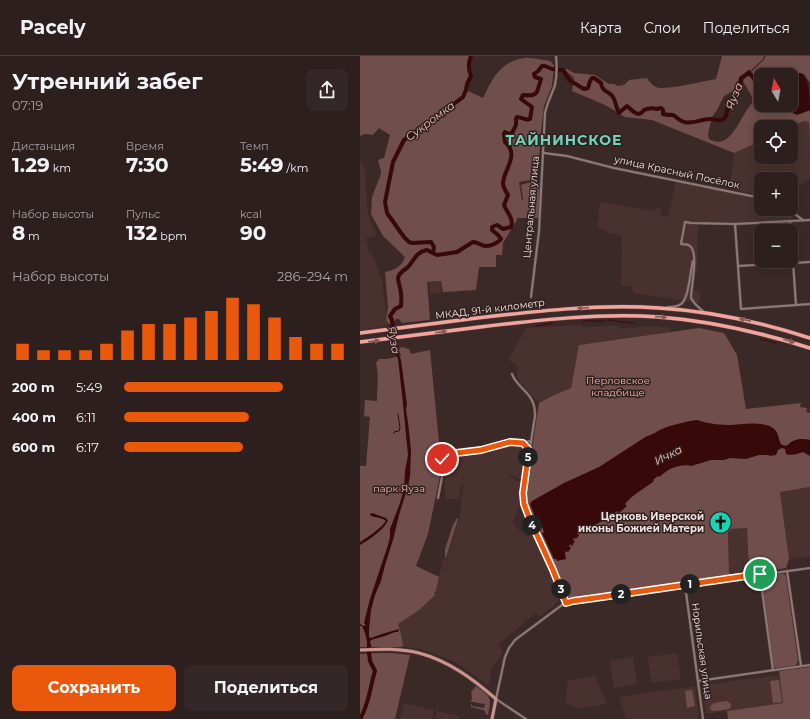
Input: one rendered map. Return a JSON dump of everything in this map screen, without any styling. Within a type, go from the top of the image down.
[{"type":"highway","name":"МКАД, 91-й километр","points":[[360,333],[508,314],[622,306],[707,313],[752,321],[810,338]]},
{"type":"highway","name":"МКАД, 91-й километр","points":[[360,342],[557,318],[622,316],[664,317],[721,324],[750,330],[810,348]]},
{"type":"main road","points":[[361,650],[408,651],[437,659],[448,664],[462,672],[496,699],[492,719]]},
{"type":"street","name":"Центральная улица","points":[[531,297],[539,231],[545,113],[557,72],[556,56]]},
{"type":"street","name":"улица Красный Посёлок","points":[[544,153],[578,158],[614,168],[754,197]]},
{"type":"street","points":[[797,216],[804,221]]},
{"type":"street","points":[[707,313],[698,308],[692,298],[694,252],[688,245],[681,244],[685,222],[735,224],[810,220]]},
{"type":"street","points":[[735,224],[741,309],[810,304]]},
{"type":"street","points":[[658,308],[674,307],[682,303],[686,296],[694,258]]},
{"type":"street","points":[[798,263],[810,262]]},
{"type":"street","points":[[738,266],[754,265]]},
{"type":"street","points":[[793,268],[796,305]]},
{"type":"street","points":[[512,374],[531,398],[535,416],[523,493],[524,504],[566,603]]},
{"type":"street","points":[[438,498],[442,477],[442,459],[444,456],[448,454],[481,450],[510,442],[530,442]]},
{"type":"street","points":[[523,443],[529,450]]},
{"type":"street","points":[[526,719],[496,699],[505,658],[511,645],[520,636],[562,605],[573,601],[810,568]]},
{"type":"street","points":[[787,571],[801,666]]},
{"type":"street","points":[[760,574],[773,670]]},
{"type":"street","name":"Норильская улица","points":[[685,585],[703,719]]},
{"type":"street","points":[[698,681],[810,665]]},
{"type":"shaded area","points":[[805,121],[809,122],[810,178],[798,186],[798,172],[754,172],[754,194],[729,189],[734,153],[754,144],[754,164],[798,164],[798,123]]},
{"type":"shaded area","points":[[360,160],[366,172],[365,182],[368,214],[376,236],[366,238],[369,252],[371,252],[382,280],[386,320],[389,324],[392,324],[360,330]]},
{"type":"shaded area","points":[[676,181],[754,198],[754,216],[792,216],[793,220],[699,222],[697,245],[698,262],[692,291],[700,291],[700,303],[634,293],[630,286],[621,286],[622,236],[608,233],[607,231],[597,227],[600,202],[654,211],[655,208],[661,209],[660,216],[668,217]]},
{"type":"shaded area","points":[[440,281],[442,293],[430,294],[429,283]]},
{"type":"shaded area","points":[[580,325],[585,327],[619,325],[619,329],[647,326],[669,328],[670,332],[580,345],[571,388],[539,403],[518,380],[516,364],[508,360],[527,328]]},
{"type":"shaded area","points":[[512,444],[528,451],[527,458],[525,460],[523,481],[510,474],[514,480],[523,485],[521,503],[517,510],[517,515],[515,516],[513,524],[527,537],[535,535],[562,598],[539,617],[536,613],[499,644],[503,654],[492,667],[489,686],[449,659],[421,649],[401,646],[403,645],[398,624],[418,611],[436,591],[443,558],[446,560],[448,558],[447,557],[460,515],[463,485],[461,486],[459,499],[445,499],[444,458],[450,455],[483,452]]},
{"type":"shaded area","points":[[810,487],[810,556],[789,559],[780,492]]},
{"type":"shaded area","points":[[747,527],[749,572],[729,573],[728,531],[731,529]]},
{"type":"shaded area","points":[[677,653],[681,679],[651,683],[648,657]]},
{"type":"shaded area","points":[[633,657],[637,684],[614,688],[610,661]]},
{"type":"shaded area","points":[[779,675],[783,703],[706,714],[702,685]]},
{"type":"shaded area","points":[[595,676],[607,704],[579,709],[565,702],[568,680]]},
{"type":"shaded area","points":[[695,686],[699,719],[626,719],[619,697]]},
{"type":"shaded area","points":[[404,703],[434,710],[432,719],[400,719]]},
{"type":"shaded area","points":[[437,711],[458,716],[457,719],[435,719]]},
{"type":"green space","points":[[360,56],[470,56],[468,69],[470,75],[466,84],[466,90],[483,98],[496,74],[512,62],[527,58],[550,61],[554,65],[552,86],[544,106],[540,140],[539,168],[532,171],[533,177],[536,179],[519,182],[522,201],[521,185],[534,181],[540,184],[539,218],[517,217],[517,220],[503,243],[502,255],[496,255],[496,267],[479,267],[476,290],[443,292],[441,281],[427,282],[430,319],[428,320],[402,323],[399,319],[396,319],[394,324],[389,324],[386,320],[388,307],[385,272],[397,268],[405,257],[383,236],[371,214],[372,197],[381,174],[378,161],[384,158],[390,135],[379,128],[373,135],[365,134],[360,136]]},
{"type":"green space","points":[[722,56],[810,56],[810,83],[804,74],[798,74],[798,68],[754,68],[754,76],[749,69],[739,79],[733,91],[724,96],[712,117],[708,134],[709,139],[716,142],[727,139],[731,135],[752,103],[752,97],[743,81],[748,75],[754,82],[754,112],[793,112],[799,114],[810,110],[810,143],[809,122],[805,121],[798,123],[798,120],[754,120],[754,144],[734,153],[652,120],[625,117],[605,105],[572,91],[574,78],[565,70],[567,69],[574,73],[595,75],[607,83],[618,86],[624,85],[629,80],[647,78],[652,84],[660,88],[716,79]]},
{"type":"green space","name":"Перловское кладбище","points":[[699,328],[724,333],[737,355],[746,409],[801,403],[800,407],[807,408],[806,412],[810,413],[810,487],[780,492],[789,559],[786,568],[568,599],[566,597],[530,517],[526,505],[525,495],[539,403],[571,388],[579,345]],"holes":[[[747,528],[749,572],[729,573],[728,531],[731,529]]]},
{"type":"green space","name":"парк Яуза","points":[[402,347],[409,349],[411,354],[430,350],[440,453],[440,476],[428,534],[416,566],[439,577],[436,591],[434,593],[435,595],[418,611],[398,624],[403,647],[360,647],[360,466],[366,466],[370,417],[364,416],[365,400],[377,401],[378,376],[376,363],[379,359],[401,356],[399,350]]},
{"type":"green space","points":[[457,518],[458,519],[445,558],[445,549],[453,525]]},
{"type":"green space","points":[[785,574],[786,577],[798,661],[794,666],[776,668],[773,667],[761,578],[762,576]]},
{"type":"green space","points":[[379,653],[410,655],[395,719],[360,719],[360,654]]},
{"type":"green space","points":[[810,667],[810,719],[728,719],[727,711],[783,703],[779,671]]},
{"type":"green space","points":[[779,680],[782,702],[773,703],[770,681]]},
{"type":"green space","points":[[476,686],[489,698],[490,704],[488,715],[483,710],[471,707],[471,704],[472,706],[484,708],[485,704],[471,702],[471,692]]},
{"type":"green space","points":[[692,690],[695,706],[687,708],[685,691]]},
{"type":"green space","points":[[727,701],[731,704],[729,709],[713,711],[710,709],[711,705],[714,703]]},
{"type":"water","points":[[798,74],[803,75],[808,83],[810,110],[797,115],[792,112],[798,112]]},
{"type":"water","points":[[394,343],[396,343],[401,360],[407,404],[406,410],[411,450],[410,476],[393,540],[371,610],[369,637],[371,638],[399,629],[398,632],[371,640],[371,652],[369,658],[365,634],[362,626],[360,626],[360,624],[363,626],[366,625],[364,623],[370,599],[388,545],[390,529],[404,489],[408,455],[398,359],[394,347]]},
{"type":"water","name":"Ичка","points":[[697,420],[732,425],[753,423],[766,425],[775,430],[781,444],[788,445],[792,441],[804,439],[810,440],[810,456],[803,452],[788,455],[786,454],[785,449],[782,448],[778,450],[776,455],[759,455],[746,459],[730,458],[724,460],[711,460],[692,466],[687,465],[670,469],[659,477],[658,476],[653,480],[654,481],[632,497],[625,504],[627,506],[619,513],[618,511],[609,516],[610,517],[583,531],[581,529],[578,531],[577,533],[579,535],[576,539],[574,538],[573,540],[575,541],[572,546],[570,544],[569,546],[571,548],[565,553],[566,559],[557,561],[554,559],[542,533],[544,532],[542,527],[539,527],[530,504],[532,501],[564,483],[599,467],[647,436],[670,426]]},
{"type":"water","points":[[372,513],[386,518],[388,521],[372,537],[360,545],[360,542],[377,530],[386,521],[371,516],[370,514]]},
{"type":"waterway","name":"Сукромка","points":[[433,253],[434,247],[431,242],[412,243],[404,237],[387,213],[385,202],[393,162],[404,140],[463,97],[471,76],[469,71],[469,61],[471,56]]},
{"type":"waterway","points":[[749,73],[763,60],[765,56]]},
{"type":"waterway","name":"Яуза","points":[[395,347],[392,320],[390,316],[395,309],[401,306],[401,290],[398,278],[418,254],[427,250],[437,255],[457,252],[473,242],[484,246],[490,245],[501,239],[492,230],[492,227],[497,225],[503,229],[511,227],[512,221],[504,205],[508,195],[503,183],[510,162],[511,152],[505,142],[504,134],[505,132],[509,134],[512,133],[516,125],[517,117],[527,120],[530,119],[532,107],[521,99],[523,95],[532,95],[537,92],[541,79],[535,77],[534,74],[542,66],[563,70],[569,80],[584,89],[588,88],[590,81],[594,78],[601,83],[604,90],[612,95],[619,113],[627,106],[637,114],[640,114],[647,109],[661,108],[663,110],[663,114],[673,115],[681,121],[688,123],[704,119],[724,119],[728,106],[733,100],[734,93],[740,85],[741,78],[749,73],[754,79]]},
{"type":"waterway","points":[[607,320],[634,323]]},
{"type":"waterway","points":[[583,321],[604,321]]},
{"type":"waterway","points":[[536,326],[553,323]]},
{"type":"waterway","points":[[760,338],[776,343]]},
{"type":"waterway","points":[[394,433],[399,431],[400,428],[398,414]]},
{"type":"waterway","name":"Яуза","points":[[360,719],[367,702],[375,671],[370,661],[369,652]]},
{"type":"place","name":"Церковь Иверской иконы Божией Матери","points":[[720,522]]},
{"type":"district","name":"ТАЙНИНСКОЕ","points":[[564,140]]},
{"type":"route","points":[[442,459],[448,454],[481,450],[510,442],[523,443],[526,446],[529,450],[523,493],[524,504],[566,603],[760,574]]}]
